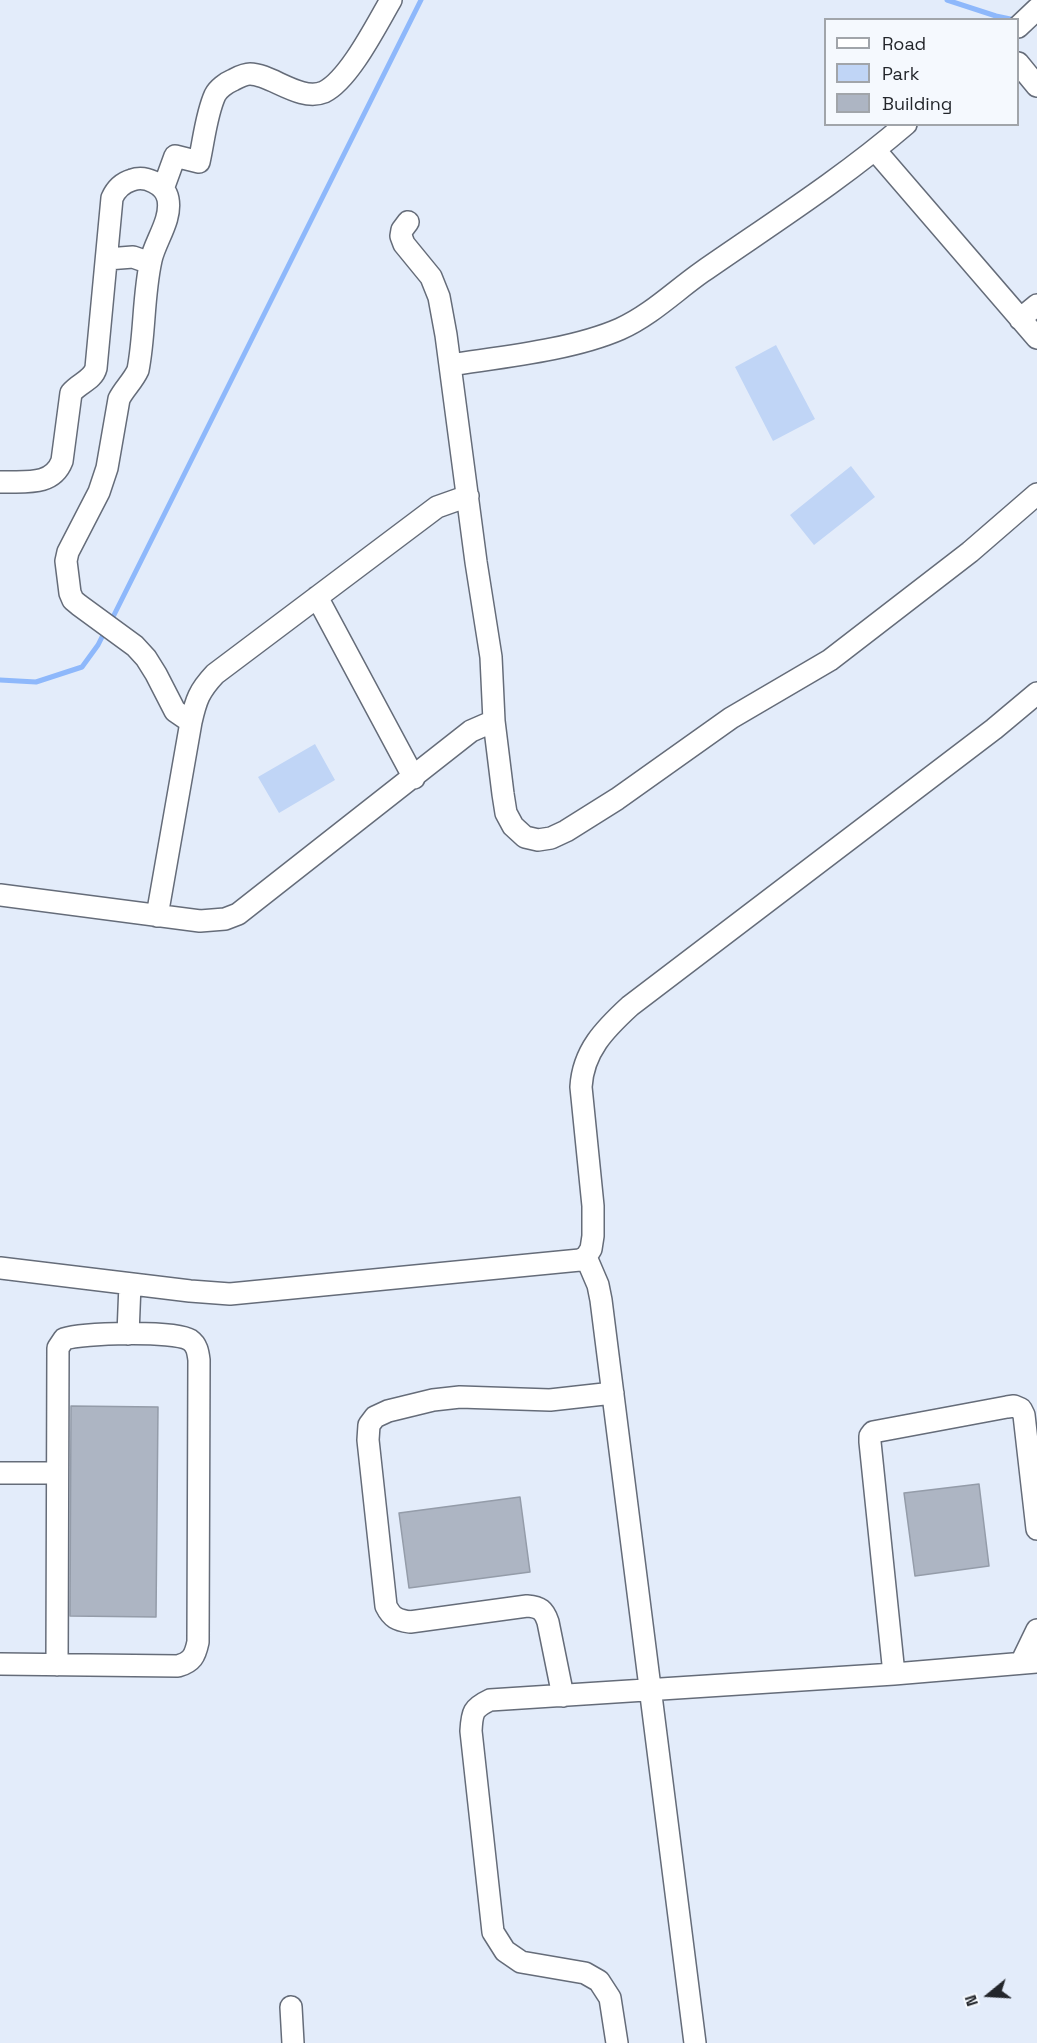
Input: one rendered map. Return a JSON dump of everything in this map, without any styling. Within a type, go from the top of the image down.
[{"type":"lane","points":[[164,189],[176,156],[199,162],[216,92],[229,82],[248,74],[290,89],[311,94],[323,92],[335,84],[361,51],[391,0]]},
{"type":"lane","points":[[1019,25],[1036,11]]},
{"type":"lane","points":[[1019,65],[1037,86]]},
{"type":"lane","points":[[451,365],[592,339],[641,318],[693,278],[875,150],[904,126]]},
{"type":"lane","points":[[875,150],[1037,338]]},
{"type":"lane","points":[[122,393],[107,390],[94,374],[112,198],[121,185],[136,178],[155,183],[164,189],[168,196],[167,215],[150,263],[138,370],[130,386],[122,393],[107,468],[99,492],[72,543],[66,561],[73,600],[135,646],[146,658],[174,711],[191,722]]},
{"type":"lane","points":[[408,222],[401,236],[404,244],[431,277],[436,287],[451,365],[491,657],[494,721],[506,813],[513,826],[525,837],[538,840],[551,838],[566,831],[617,799],[731,718],[830,660],[970,552],[1037,494]]},
{"type":"lane","points":[[107,259],[133,257],[150,263]]},
{"type":"lane","points":[[1020,319],[1037,305]]},
{"type":"lane","points":[[0,482],[42,480],[52,477],[59,470],[71,393],[76,386],[94,374]]},
{"type":"lane","points":[[157,916],[191,722],[195,702],[202,688],[215,674],[437,507],[468,496]]},
{"type":"lane","points":[[317,597],[414,778]]},
{"type":"lane","points":[[0,1268],[190,1291],[230,1293],[571,1262],[586,1257],[591,1249],[593,1236],[593,1206],[581,1087],[586,1059],[595,1043],[630,1006],[994,729],[1037,693]]},
{"type":"lane","points":[[0,895],[157,916],[213,921],[225,919],[238,914],[471,731],[494,721]]},
{"type":"lane","points":[[586,1257],[598,1285],[613,1393],[695,2043]]},
{"type":"lane","points":[[128,1334],[130,1284]]},
{"type":"lane","points":[[0,1664],[57,1665],[178,1666],[189,1663],[195,1656],[198,1642],[199,1360],[197,1348],[190,1340],[177,1336],[74,1335],[64,1339],[58,1348],[57,1665]]},
{"type":"lane","points":[[563,1696],[548,1622],[545,1612],[539,1607],[527,1606],[410,1622],[399,1621],[390,1615],[386,1606],[368,1440],[369,1425],[375,1417],[387,1411],[433,1400],[460,1397],[550,1400],[613,1393]]},
{"type":"lane","points":[[894,1674],[870,1443],[870,1436],[873,1432],[879,1429],[1007,1407],[1021,1409],[1024,1415],[1037,1529]]},
{"type":"lane","points":[[0,1473],[57,1473]]},
{"type":"lane","points":[[617,2043],[610,1998],[600,1981],[585,1973],[521,1962],[505,1951],[494,1932],[471,1731],[472,1715],[477,1706],[490,1700],[1029,1663],[1037,1630]]},
{"type":"lane","points":[[291,2007],[293,2043]]},
{"type":"green space","points":[[776,345],[815,419],[773,441],[735,367]]},
{"type":"green space","points":[[851,466],[875,497],[814,545],[790,515]]},
{"type":"green space","points":[[315,744],[335,780],[279,813],[258,777]]},
{"type":"building","points":[[71,1406],[158,1407],[156,1617],[70,1616]]},
{"type":"building","points":[[979,1484],[989,1566],[915,1576],[904,1493]]},
{"type":"building","points":[[520,1497],[530,1572],[409,1588],[399,1513]]},
{"type":"waterway","points":[[110,623],[421,0]]},
{"type":"waterway","points":[[947,0],[1006,18]]},
{"type":"waterway","points":[[0,680],[36,682],[82,667],[105,631]]}]
